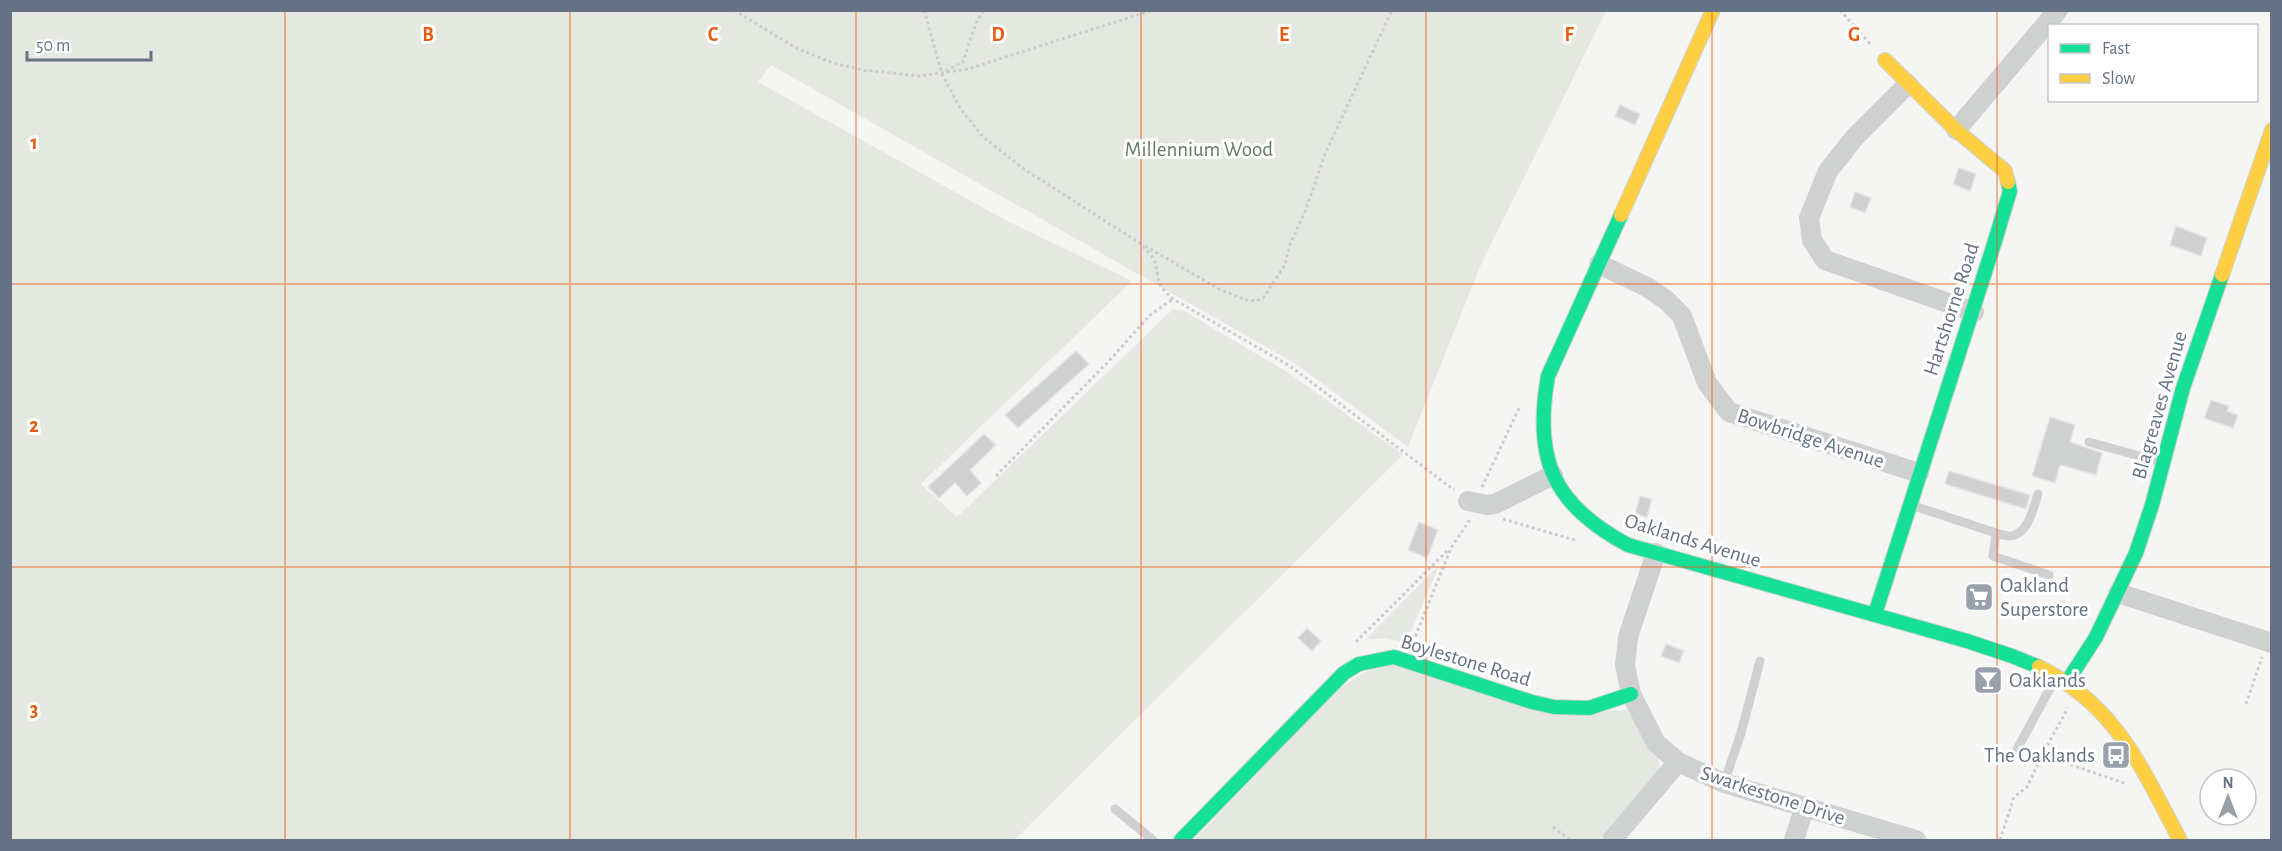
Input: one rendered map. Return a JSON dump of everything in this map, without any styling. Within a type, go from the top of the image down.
[{"type":"street","name":"Oaklands Avenue","points":[[1713,10],[1548,376],[1542,398],[1540,423],[1546,461],[1553,475],[1569,501],[1587,520],[1605,535],[1628,545],[1875,614],[2020,658],[2067,683],[2094,704],[2122,737],[2180,840]]},
{"type":"street","points":[[1956,130],[2058,10]]},
{"type":"street","name":"Hartshorne Road","points":[[1875,614],[1919,473],[1974,312],[2010,191],[2005,171],[1956,130],[1886,60]]},
{"type":"street","points":[[1908,84],[1855,137],[1828,171],[1809,218],[1812,240],[1825,260],[1974,312]]},
{"type":"street","name":"Blagreaves Avenue","points":[[2067,683],[2096,637],[2136,553],[2183,388],[2271,130]]},
{"type":"street","name":"Bowbridge Avenue","points":[[1599,264],[1647,286],[1682,316],[1707,383],[1729,412],[1919,473]]},
{"type":"street","points":[[1473,502],[1494,504],[1553,475]]},
{"type":"street","name":"Swarkestone Drive","points":[[1656,553],[1628,637],[1625,664],[1631,694],[1656,743],[1678,762],[1724,783],[1916,840]]},
{"type":"street","points":[[2118,593],[2269,642]]},
{"type":"street","name":"Boylestone Road","points":[[1181,840],[1344,673],[1359,664],[1394,657],[1554,707],[1589,708],[1631,694]]},
{"type":"street","points":[[1612,840],[1678,762]]},
{"type":"street","points":[[1794,840],[1805,806]]},
{"type":"lane","points":[[2089,442],[2163,463]]},
{"type":"lane","points":[[1909,504],[1996,534],[2011,536],[2018,533],[2029,522],[2038,494]]},
{"type":"lane","points":[[1996,534],[1993,556],[2049,575]]},
{"type":"lane","points":[[1724,783],[1741,733],[1760,661]]},
{"type":"lane","points":[[2014,755],[2067,683]]},
{"type":"lane","points":[[1115,810],[1153,840]]},
{"type":"path","points":[[734,10],[796,48],[833,63],[890,74],[919,76],[968,69],[1154,10]]},
{"type":"path","points":[[745,10],[747,18]]},
{"type":"path","points":[[924,10],[932,47],[942,74],[960,108],[983,137],[1000,152],[1141,244],[1219,289],[1246,300],[1256,301],[1263,298],[1285,265],[1290,244],[1305,212],[1325,154],[1392,10]]},
{"type":"path","points":[[942,74],[963,62],[976,23],[984,10]]},
{"type":"path","points":[[1840,10],[1886,60]]},
{"type":"path","points":[[1141,244],[1153,258],[1157,282],[1162,290],[1173,299],[1290,366],[1473,502],[1476,511],[1450,548],[1355,644]]},
{"type":"path","points":[[996,476],[1108,362],[1150,315],[1173,299]]},
{"type":"path","points":[[1473,502],[1479,494],[1519,408],[1526,400]]},
{"type":"path","points":[[1498,518],[1588,544]]},
{"type":"path","points":[[1409,661],[1411,648],[1450,548]]},
{"type":"path","points":[[2246,704],[2269,642]]},
{"type":"path","points":[[2000,840],[2014,797],[2027,787],[2042,755],[2067,683]]},
{"type":"path","points":[[2042,755],[2124,783],[2119,764],[2133,756]]},
{"type":"path","points":[[1552,827],[1570,840]]},
{"type":"green space","name":"Millennium Wood","points":[[10,11],[1606,11],[1480,267],[1408,447],[1296,364],[771,65],[758,82],[1005,220],[1132,281],[921,484],[957,517],[1173,309],[1184,311],[1289,373],[1403,455],[1014,840],[11,840]]},
{"type":"green space","points":[[1439,565],[1406,643],[1386,638],[1365,640]]},
{"type":"green space","points":[[1393,665],[1607,711],[1628,710],[1657,753],[1660,770],[1600,840],[1194,840],[1339,688],[1369,670]]},
{"type":"building","points":[[1620,105],[1640,114],[1635,125],[1615,116]]},
{"type":"building","points":[[1959,168],[1976,174],[1970,191],[1953,184]]},
{"type":"building","points":[[1855,192],[1871,198],[1865,213],[1850,207]]},
{"type":"building","points":[[2176,226],[2207,238],[2201,256],[2170,245]]},
{"type":"building","points":[[1076,351],[1089,364],[1018,428],[1005,415]]},
{"type":"building","points":[[2211,400],[2229,406],[2227,411],[2238,415],[2233,428],[2204,418]]},
{"type":"building","points":[[2050,417],[2075,425],[2070,442],[2102,453],[2096,475],[2060,465],[2055,483],[2032,476]]},
{"type":"building","points":[[984,434],[996,445],[970,470],[981,483],[967,496],[955,483],[939,498],[928,487]]},
{"type":"building","points":[[1949,471],[2030,495],[2026,509],[1945,484]]},
{"type":"building","points":[[1640,496],[1652,499],[1647,517],[1635,514]]},
{"type":"building","points":[[1419,522],[1438,530],[1427,558],[1408,550]]},
{"type":"building","points":[[1307,628],[1321,641],[1312,651],[1298,638]]},
{"type":"building","points":[[1666,644],[1684,651],[1679,663],[1661,656]]},
{"type":"traffic: fast","points":[[1875,614],[1994,244],[2010,191],[2008,182]]},
{"type":"traffic: fast","points":[[1621,215],[1548,376],[1544,405],[1547,455],[1554,477],[1566,496],[1602,530],[1628,545],[1967,641],[2039,667]]},
{"type":"traffic: fast","points":[[2067,682],[2096,637],[2136,553],[2152,505],[2183,388],[2222,275]]},
{"type":"traffic: fast","points":[[1181,840],[1344,673],[1359,664],[1394,657],[1554,707],[1589,708],[1631,694]]},
{"type":"traffic: slow","points":[[1621,215],[1713,10]]},
{"type":"traffic: slow","points":[[1885,60],[1956,130],[2005,171],[2008,182]]},
{"type":"traffic: slow","points":[[2222,275],[2272,130]]},
{"type":"traffic: slow","points":[[2039,667],[2066,683],[2108,720],[2139,763],[2180,840]]},
{"type":"place","name":"Oakland Superstore","points":[[1979,597]]},
{"type":"place","name":"Oaklands","points":[[1988,680]]},
{"type":"place","name":"The Oaklands","points":[[2116,755]]}]
